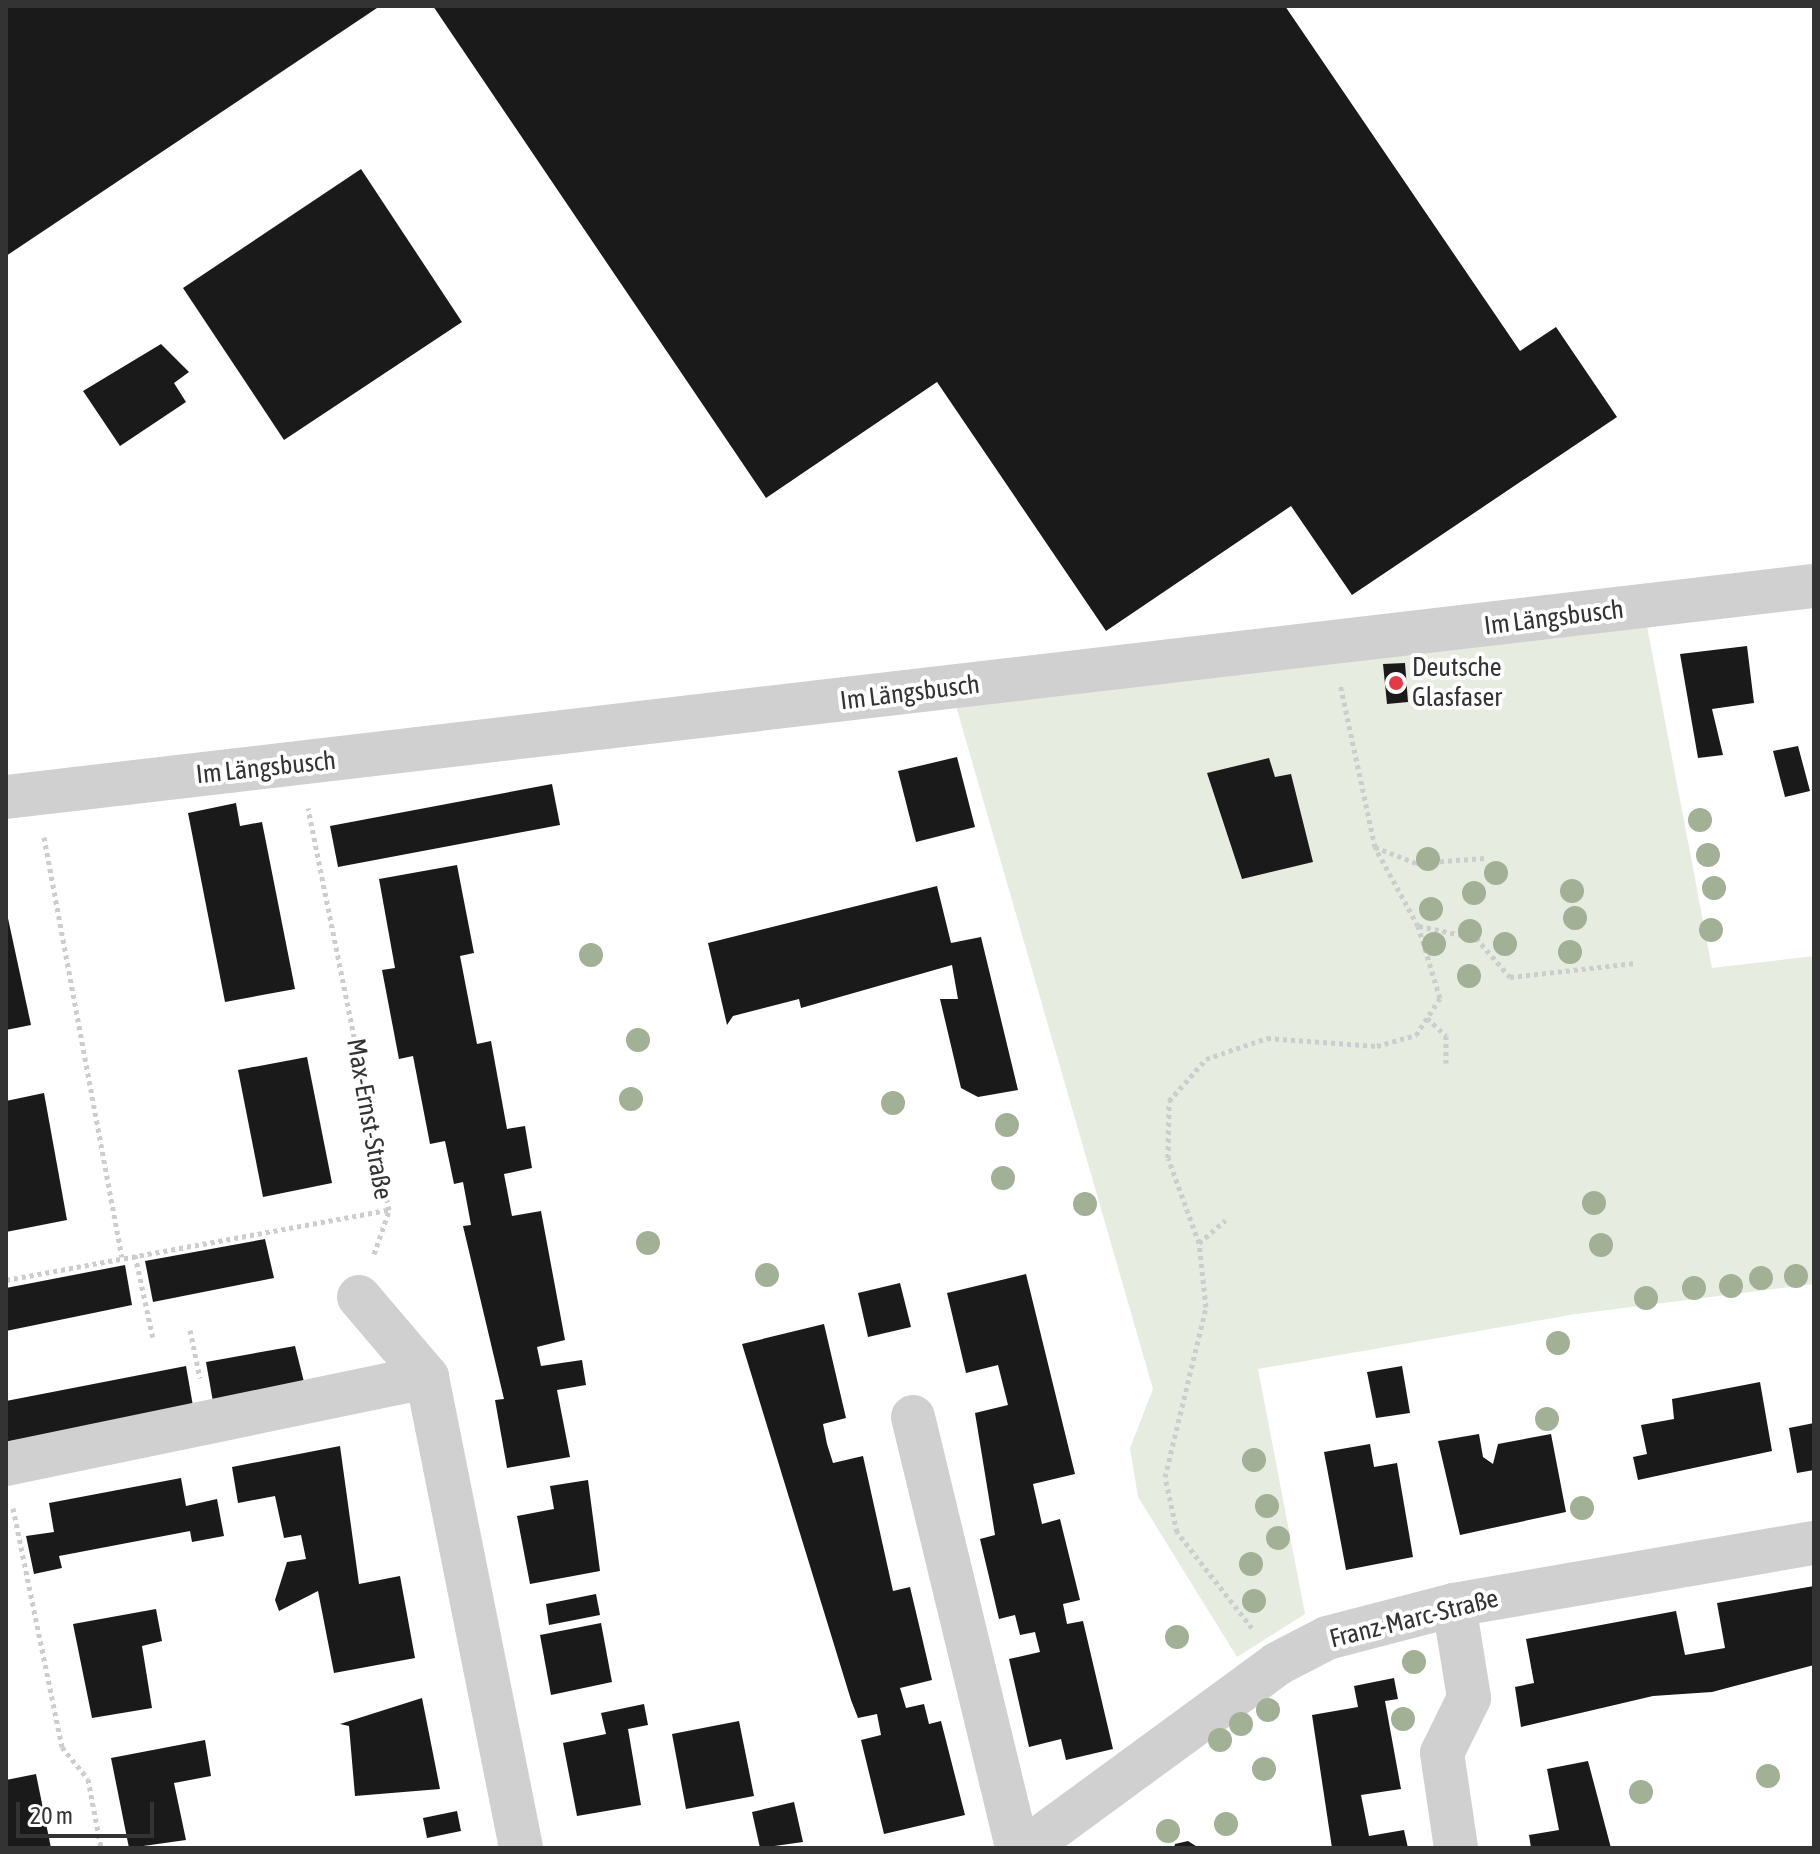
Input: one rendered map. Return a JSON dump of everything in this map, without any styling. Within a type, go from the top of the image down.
[{"type":"street","name":"Im Längsbusch","points":[[6,797],[1814,586]]},
{"type":"street","points":[[359,1297],[427,1377],[521,1848]]},
{"type":"street","points":[[9,1483],[427,1377]]},
{"type":"street","points":[[913,1417],[1017,1848]]},
{"type":"street","name":"Franz-Marc-Straße","points":[[1026,1848],[1277,1664],[1327,1638],[1454,1605],[1814,1543]]},
{"type":"street","points":[[1454,1605],[1469,1698],[1442,1753],[1456,1848]]},
{"type":"path","points":[[1277,1664],[1177,1532],[1165,1477],[1206,1307],[1199,1243],[1168,1158],[1169,1101],[1206,1059],[1267,1038],[1377,1046],[1416,1035],[1440,998],[1418,926],[1375,847],[1345,735],[1335,644]]},
{"type":"path","name":"Max-Ernst-Straße","points":[[6,1280],[389,1210],[301,764]]},
{"type":"path","points":[[42,829],[122,1257]]},
{"type":"path","points":[[1375,847],[1416,863],[1485,858]]},
{"type":"path","points":[[1418,926],[1476,938],[1510,977],[1635,963]]},
{"type":"path","points":[[1427,1018],[1446,1036],[1446,1063]]},
{"type":"path","points":[[1199,1243],[1225,1220]]},
{"type":"path","points":[[135,1255],[153,1338]]},
{"type":"path","points":[[9,1483],[62,1747],[88,1779],[101,1848]]},
{"type":"shaded area","points":[[1646,621],[1712,968],[1814,956],[1814,1284],[1576,1314],[1258,1369],[1305,1614],[1237,1657],[1138,1497],[1130,1448],[1153,1389],[956,706]]},
{"type":"building","points":[[6,6],[380,6],[6,256]]},
{"type":"building","points":[[433,6],[1285,6],[1520,351],[1556,327],[1617,417],[1352,595],[1291,506],[1106,631],[937,382],[766,498]]},
{"type":"building","points":[[361,169],[462,322],[284,440],[183,288]]},
{"type":"building","points":[[161,344],[189,372],[174,383],[186,402],[120,446],[83,391]]},
{"type":"building","points":[[1747,646],[1754,703],[1712,709],[1723,755],[1698,758],[1680,654]]},
{"type":"building","name":"Deutsche Glasfaser","points":[[1405,663],[1408,702],[1387,704],[1383,664]]},
{"type":"building","points":[[1798,746],[1810,791],[1785,797],[1773,751]]},
{"type":"building","points":[[957,757],[975,827],[916,842],[898,771]]},
{"type":"building","points":[[1269,758],[1275,777],[1291,774],[1313,862],[1242,879],[1207,773]]},
{"type":"building","points":[[552,784],[560,825],[338,867],[330,826]]},
{"type":"building","points":[[236,803],[240,826],[262,822],[295,989],[225,1002],[188,813]]},
{"type":"building","points":[[457,865],[474,953],[460,956],[477,1044],[491,1041],[507,1129],[525,1126],[532,1168],[504,1174],[512,1216],[541,1211],[565,1340],[537,1347],[541,1366],[582,1360],[586,1385],[557,1390],[570,1457],[507,1468],[495,1400],[504,1399],[463,1226],[471,1225],[463,1182],[454,1184],[445,1141],[430,1144],[413,1056],[399,1059],[382,970],[395,968],[379,879]]},
{"type":"building","points":[[937,886],[951,943],[981,937],[1018,1090],[978,1097],[961,1088],[940,999],[958,999],[952,965],[801,1008],[799,999],[733,1016],[727,1025],[708,943]]},
{"type":"building","points":[[6,909],[31,1025],[6,1030]]},
{"type":"building","points":[[307,1057],[332,1183],[263,1197],[238,1070]]},
{"type":"building","points":[[44,1093],[67,1220],[6,1232],[6,1101]]},
{"type":"building","points":[[265,1239],[274,1278],[153,1302],[145,1261]]},
{"type":"building","points":[[125,1265],[132,1305],[6,1331],[6,1288]]},
{"type":"building","points":[[1026,1274],[1075,1474],[1033,1484],[1042,1524],[1060,1519],[1080,1600],[1063,1604],[1067,1624],[1083,1621],[1113,1749],[1066,1760],[1061,1739],[1029,1747],[1009,1659],[1040,1652],[1035,1632],[1020,1635],[1015,1615],[999,1619],[980,1539],[995,1535],[975,1413],[1008,1405],[998,1365],[966,1373],[947,1293]]},
{"type":"building","points":[[900,1283],[911,1327],[868,1337],[858,1293]]},
{"type":"building","points":[[824,1324],[846,1418],[823,1424],[827,1444],[833,1463],[863,1456],[893,1591],[910,1587],[932,1680],[900,1688],[906,1708],[924,1704],[929,1724],[941,1721],[965,1815],[884,1834],[861,1740],[881,1735],[877,1714],[858,1718],[851,1700],[742,1344]]},
{"type":"building","points":[[295,1346],[304,1382],[213,1402],[206,1362]]},
{"type":"building","points":[[186,1366],[193,1406],[6,1442],[6,1401]]},
{"type":"building","points":[[1402,1366],[1410,1413],[1376,1418],[1367,1372]]},
{"type":"building","points":[[1760,1382],[1772,1451],[1638,1480],[1633,1457],[1647,1454],[1641,1425],[1674,1419],[1672,1399]]},
{"type":"building","points":[[1814,1423],[1814,1470],[1797,1473],[1789,1428]]},
{"type":"building","points":[[1479,1434],[1483,1457],[1493,1464],[1498,1444],[1551,1434],[1566,1512],[1460,1535],[1438,1441]]},
{"type":"building","points":[[1370,1444],[1374,1467],[1397,1463],[1413,1557],[1346,1570],[1324,1452]]},
{"type":"building","points":[[340,1446],[359,1584],[400,1576],[415,1658],[334,1673],[318,1591],[279,1611],[275,1600],[287,1562],[306,1559],[301,1535],[284,1538],[275,1496],[238,1503],[232,1467]]},
{"type":"building","points":[[181,1478],[186,1506],[217,1499],[224,1536],[192,1542],[190,1531],[59,1556],[62,1568],[34,1574],[26,1536],[54,1532],[49,1503]]},
{"type":"building","points":[[588,1480],[600,1571],[530,1584],[517,1516],[554,1509],[550,1486]]},
{"type":"building","points":[[1814,1586],[1814,1665],[1712,1692],[1653,1696],[1521,1727],[1515,1687],[1534,1683],[1526,1639],[1676,1611],[1685,1655],[1725,1648],[1717,1603]]},
{"type":"building","points":[[596,1594],[600,1615],[549,1625],[546,1604]]},
{"type":"building","points":[[156,1609],[162,1641],[142,1646],[152,1708],[92,1718],[73,1624]]},
{"type":"building","points":[[601,1623],[612,1682],[551,1695],[540,1635]]},
{"type":"building","points":[[1394,1678],[1398,1699],[1385,1701],[1401,1789],[1361,1795],[1369,1836],[1404,1830],[1408,1848],[1332,1848],[1312,1715],[1358,1707],[1354,1686]]},
{"type":"building","points":[[422,1698],[440,1789],[355,1796],[349,1726],[340,1724]]},
{"type":"building","points":[[644,1704],[648,1725],[628,1729],[641,1805],[577,1816],[563,1743],[606,1734],[601,1713]]},
{"type":"building","points":[[739,1721],[754,1796],[686,1809],[672,1734]]},
{"type":"building","points":[[205,1740],[211,1776],[174,1783],[186,1840],[129,1848],[111,1758]]},
{"type":"building","points":[[1588,1761],[1611,1848],[1531,1848],[1529,1835],[1559,1830],[1547,1769]]},
{"type":"building","points":[[36,1774],[51,1848],[6,1848],[6,1780]]},
{"type":"building","points":[[794,1802],[803,1842],[760,1848],[752,1812]]},
{"type":"building","points":[[457,1811],[461,1831],[427,1838],[423,1818]]},
{"type":"building","points":[[1188,1841],[1199,1848],[1174,1848],[1175,1844]]},
{"type":"place","name":"Deutsche Glasfaser","points":[[1396,683]]}]
